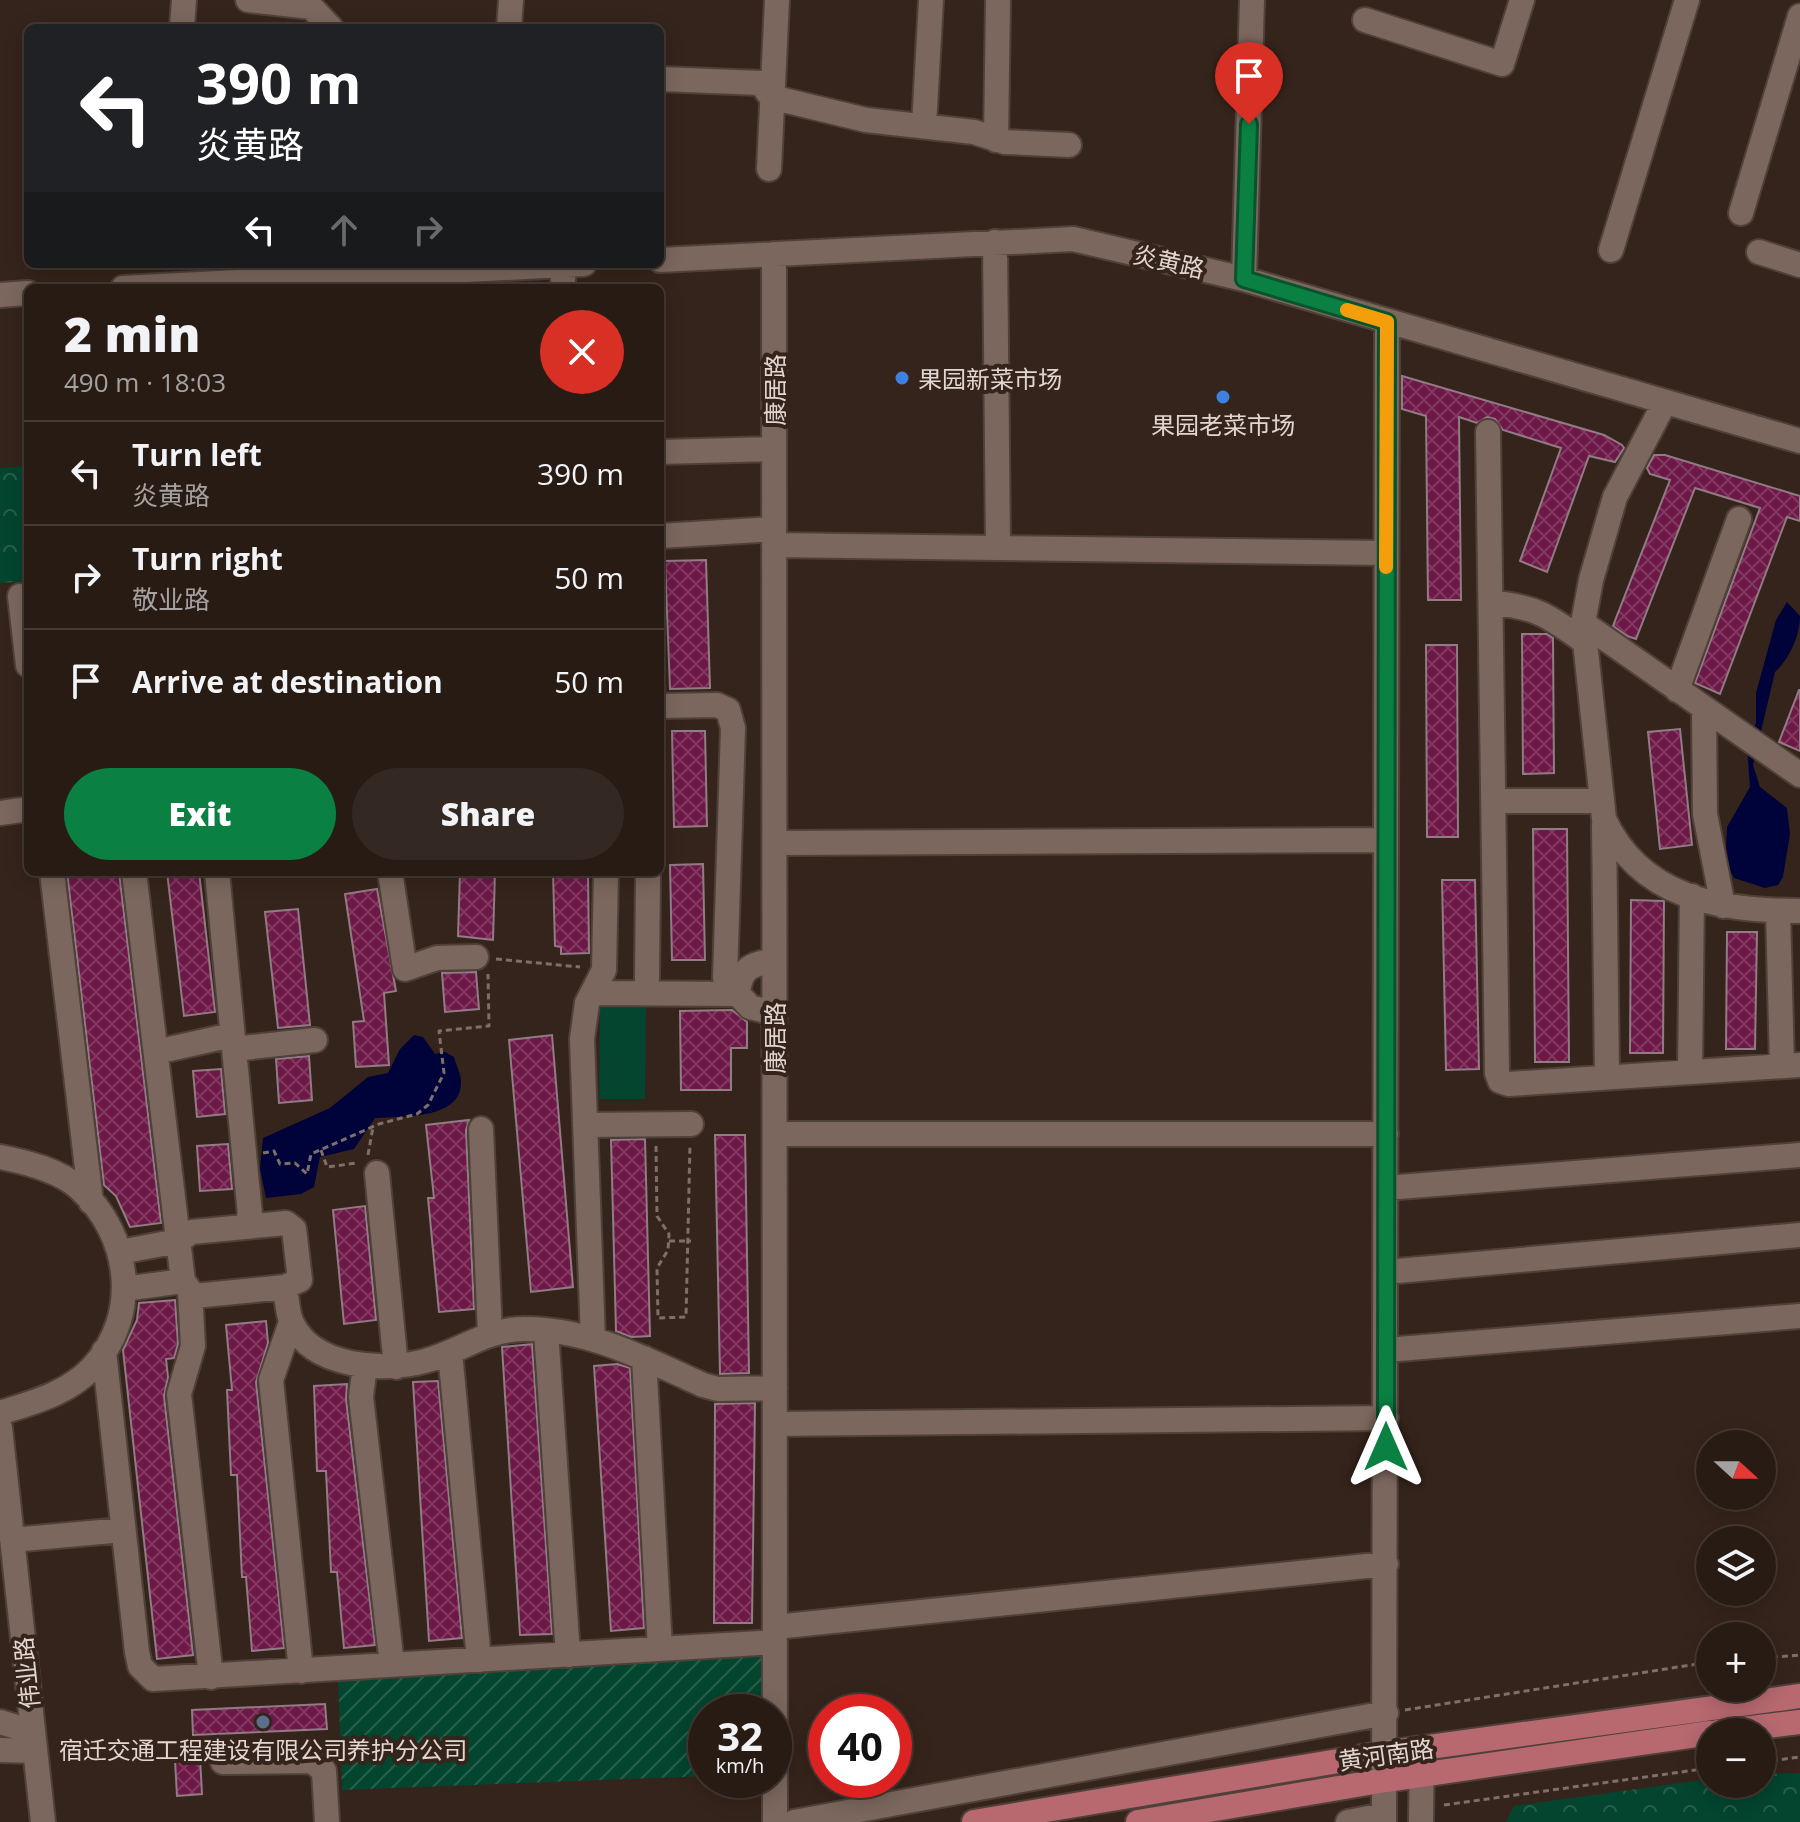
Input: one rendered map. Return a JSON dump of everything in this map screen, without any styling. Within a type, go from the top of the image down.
[{"type":"main road","name":"黄河南路","points":[[974,1822],[1386,1753],[1610,1719],[1800,1696]]},
{"type":"main road","points":[[1776,1725],[1800,1722]]},
{"type":"main road","name":"黄河南路","points":[[1138,1822],[1386,1780],[1696,1735]]},
{"type":"street","points":[[182,24],[184,0]]},
{"type":"street","points":[[248,0],[311,7],[327,24]]},
{"type":"street","points":[[509,24],[511,0]]},
{"type":"street","points":[[769,169],[777,0]]},
{"type":"street","points":[[924,126],[931,0]]},
{"type":"street","points":[[996,140],[998,0]]},
{"type":"street","points":[[1244,279],[1252,0]]},
{"type":"street","points":[[1365,20],[1502,64],[1522,0]]},
{"type":"street","points":[[1611,250],[1687,0]]},
{"type":"street","points":[[1741,213],[1800,16]]},
{"type":"street","points":[[664,79],[761,83],[771,97],[866,120],[974,132],[996,140],[1069,145]]},
{"type":"street","name":"炎黄路","points":[[664,260],[1073,239],[1244,279],[1800,441]]},
{"type":"street","points":[[995,242],[998,548]]},
{"type":"street","points":[[1759,252],[1800,265]]},
{"type":"street","name":"康居路","points":[[774,254],[775,1822]]},
{"type":"street","points":[[142,284],[165,279],[236,278],[291,284],[401,281],[434,268],[504,273],[537,268]]},
{"type":"street","points":[[0,295],[24,293]]},
{"type":"street","points":[[1348,1822],[1384,1818],[1386,1780],[1387,322]]},
{"type":"street","points":[[1607,1077],[1602,810],[1584,633],[1591,580],[1615,497],[1665,402]]},
{"type":"street","points":[[1488,432],[1497,1073],[1500,1081],[1509,1084],[1791,1065],[1789,911],[1723,906],[1692,896],[1635,867],[1616,846],[1602,810]]},
{"type":"street","points":[[664,452],[774,449]]},
{"type":"street","points":[[1677,690],[1739,519]]},
{"type":"street","points":[[664,536],[774,537],[998,548],[1386,553]]},
{"type":"street","points":[[20,596],[24,630]]},
{"type":"street","points":[[1492,603],[1526,605],[1584,633],[1677,690],[1800,775]]},
{"type":"street","points":[[664,706],[717,705],[728,710],[733,728],[734,984],[750,1007],[774,1013]]},
{"type":"street","points":[[1704,709],[1705,814],[1723,906]]},
{"type":"street","points":[[1494,801],[1602,810]]},
{"type":"street","points":[[0,813],[24,810]]},
{"type":"street","points":[[775,843],[1386,840]]},
{"type":"street","points":[[52,876],[91,1202]]},
{"type":"street","points":[[134,876],[193,1346],[179,1394],[211,1677]]},
{"type":"street","points":[[217,876],[250,1215],[245,1227]]},
{"type":"street","points":[[391,876],[405,969],[437,958],[482,958]]},
{"type":"street","points":[[593,1339],[582,1039],[587,1003],[600,980],[606,876]]},
{"type":"street","points":[[647,978],[648,876]]},
{"type":"street","points":[[1690,1072],[1692,896]]},
{"type":"street","points":[[734,984],[750,965],[774,960]]},
{"type":"street","points":[[600,980],[647,978],[734,984]]},
{"type":"street","points":[[600,980],[734,984]]},
{"type":"street","points":[[156,1052],[233,1042],[315,1040]]},
{"type":"street","points":[[585,1125],[691,1124]]},
{"type":"street","points":[[481,1129],[484,1260],[490,1333]]},
{"type":"street","points":[[775,1134],[1386,1134]]},
{"type":"street","points":[[1386,1188],[1800,1155]]},
{"type":"street","points":[[0,1157],[49,1171],[78,1187],[103,1214],[120,1252],[124,1289],[123,1315],[91,1368],[55,1396],[0,1413]]},
{"type":"street","points":[[373,1167],[396,1367]]},
{"type":"street","points":[[120,1252],[178,1241],[192,1232],[286,1223],[294,1229],[300,1280],[285,1287],[194,1296],[187,1286]]},
{"type":"street","points":[[1386,1272],[1800,1235]]},
{"type":"street","points":[[124,1289],[187,1286]]},
{"type":"street","points":[[285,1287],[291,1322],[302,1336],[332,1357],[365,1365],[396,1367],[450,1352],[490,1333],[523,1329],[593,1339],[718,1389],[775,1388]]},
{"type":"street","points":[[1386,1350],[1800,1316]]},
{"type":"street","points":[[291,1322],[271,1380],[301,1671]]},
{"type":"street","points":[[546,1331],[568,1655]]},
{"type":"street","points":[[104,1351],[140,1666],[153,1679],[660,1649],[1386,1564]]},
{"type":"street","points":[[450,1352],[479,1660]]},
{"type":"street","points":[[644,1358],[660,1649]]},
{"type":"street","points":[[365,1365],[361,1397],[392,1665]]},
{"type":"street","points":[[775,1424],[1386,1418]]},
{"type":"street","name":"伟业路","points":[[0,1428],[7,1528],[43,1822]]},
{"type":"street","points":[[7,1528],[123,1530]]},
{"type":"street","points":[[794,1822],[1386,1713]]},
{"type":"street","points":[[0,1722],[34,1742]]},
{"type":"street","points":[[0,1750],[34,1742]]},
{"type":"street","points":[[1421,1815],[1422,1749]]},
{"type":"street","points":[[223,1762],[312,1761],[319,1765],[324,1771],[327,1822]]},
{"type":"path","points":[[244,1154],[274,1151],[280,1164],[295,1163],[307,1174],[311,1154],[379,1124],[417,1114],[428,1105],[444,1073],[439,1031],[489,1026],[482,958],[600,980]]},
{"type":"path","points":[[655,1124],[657,1216],[669,1234],[668,1250],[657,1268],[658,1318],[686,1317],[691,1241],[688,1190],[691,1124]]},
{"type":"path","points":[[321,1150],[327,1167],[373,1167]]},
{"type":"path","points":[[669,1241],[691,1241]]},
{"type":"path","points":[[1776,1657],[1800,1655]]},
{"type":"path","points":[[1386,1713],[1696,1664]]},
{"type":"path","points":[[1776,1760],[1800,1757]]},
{"type":"path","points":[[1421,1815],[1696,1770]]},
{"type":"green space","points":[[24,466],[24,581],[0,583],[0,468]]},
{"type":"green space","points":[[600,998],[646,998],[645,1099],[599,1099]]},
{"type":"green space","points":[[765,1653],[765,1694],[688,1694],[688,1777],[342,1790],[338,1675]]},
{"type":"green space","points":[[1800,1773],[1800,1822],[1506,1822],[1514,1806],[1696,1781],[1696,1798],[1776,1798],[1776,1774]]},
{"type":"shaded area","points":[[1787,602],[1800,616],[1798,631],[1789,654],[1775,672],[1753,765],[1760,787],[1787,808],[1790,834],[1783,877],[1778,885],[1765,888],[1734,878],[1725,862],[1727,827],[1750,787],[1747,747],[1756,723],[1756,693],[1776,620]]},
{"type":"shaded area","points":[[414,1035],[423,1037],[435,1054],[445,1052],[454,1057],[461,1082],[459,1094],[452,1103],[428,1114],[375,1118],[354,1149],[320,1157],[314,1187],[301,1194],[266,1198],[260,1169],[263,1138],[330,1108],[368,1077],[388,1073],[400,1049]]},
{"type":"building","points":[[1402,376],[1604,435],[1622,445],[1624,448],[1615,462],[1589,456],[1547,572],[1520,561],[1561,448],[1503,430],[1495,419],[1487,417],[1477,423],[1459,417],[1461,600],[1428,600],[1426,416],[1402,409]]},
{"type":"building","points":[[1654,455],[1665,455],[1800,496],[1800,521],[1787,517],[1720,694],[1695,683],[1760,508],[1695,488],[1636,639],[1627,636],[1613,626],[1670,480],[1650,474],[1647,468]]},
{"type":"building","points":[[706,560],[710,688],[670,689],[665,561]]},
{"type":"building","points":[[1522,634],[1547,634],[1553,638],[1554,773],[1523,774]]},
{"type":"building","points":[[1426,645],[1457,645],[1458,837],[1427,837]]},
{"type":"building","points":[[1800,690],[1800,751],[1779,742]]},
{"type":"building","points":[[1680,729],[1692,845],[1660,849],[1648,732]]},
{"type":"building","points":[[672,731],[705,731],[707,826],[674,827]]},
{"type":"building","points":[[1533,829],[1567,829],[1569,1062],[1535,1062]]},
{"type":"building","points":[[703,864],[705,960],[672,960],[670,865]]},
{"type":"building","points":[[67,876],[119,876],[161,1223],[130,1227],[116,1196],[104,1185]]},
{"type":"building","points":[[167,876],[199,876],[215,1012],[184,1016]]},
{"type":"building","points":[[460,876],[495,876],[493,940],[458,936]]},
{"type":"building","points":[[553,876],[588,876],[589,953],[561,954],[561,947],[555,946]]},
{"type":"building","points":[[1442,880],[1475,880],[1479,1069],[1446,1070]]},
{"type":"building","points":[[377,889],[396,991],[384,993],[389,1065],[356,1067],[353,1022],[364,1021],[345,894]]},
{"type":"building","points":[[1631,900],[1664,901],[1663,1053],[1630,1053]]},
{"type":"building","points":[[298,909],[310,1025],[278,1028],[265,912]]},
{"type":"building","points":[[1727,932],[1757,932],[1755,1049],[1726,1049]]},
{"type":"building","points":[[476,972],[479,1009],[445,1012],[442,973]]},
{"type":"building","points":[[732,1010],[747,1022],[747,1048],[731,1048],[731,1090],[681,1090],[680,1011]]},
{"type":"building","points":[[552,1035],[573,1287],[531,1292],[509,1040]]},
{"type":"building","points":[[309,1056],[312,1100],[279,1103],[276,1059]]},
{"type":"building","points":[[221,1069],[225,1114],[197,1117],[193,1071]]},
{"type":"building","points":[[469,1120],[466,1130],[474,1309],[439,1312],[428,1198],[434,1198],[426,1125]]},
{"type":"building","points":[[715,1135],[745,1135],[749,1373],[720,1374]]},
{"type":"building","points":[[645,1139],[650,1336],[631,1337],[616,1331],[611,1140]]},
{"type":"building","points":[[228,1144],[232,1189],[200,1191],[197,1146]]},
{"type":"building","points":[[365,1206],[376,1320],[344,1324],[333,1210]]},
{"type":"building","points":[[175,1300],[178,1344],[174,1358],[166,1359],[168,1377],[164,1396],[193,1655],[157,1659],[123,1350],[137,1320],[139,1303]]},
{"type":"building","points":[[266,1321],[268,1343],[256,1382],[284,1648],[252,1651],[246,1577],[242,1577],[237,1475],[231,1475],[227,1390],[232,1390],[226,1325]]},
{"type":"building","points":[[532,1344],[552,1634],[520,1635],[502,1347]]},
{"type":"building","points":[[617,1364],[630,1368],[644,1628],[611,1631],[594,1366]]},
{"type":"building","points":[[438,1381],[462,1638],[429,1641],[413,1382]]},
{"type":"building","points":[[347,1384],[346,1399],[375,1645],[344,1648],[337,1572],[331,1572],[326,1471],[317,1471],[314,1386]]},
{"type":"building","points":[[755,1403],[752,1623],[714,1623],[715,1404]]},
{"type":"building","points":[[325,1704],[327,1729],[193,1735],[192,1710]]},
{"type":"building","points":[[200,1758],[202,1794],[177,1796],[175,1760]]},
{"type":"slow traffic","points":[[1347,310],[1387,322],[1386,567]]},
{"type":"place","name":"果园新菜市场","points":[[902,378]]},
{"type":"place","name":"果园老菜市场","points":[[1223,397]]},
{"type":"place","name":"宿迁交通工程建设有限公司养护分公司","points":[[263,1722]]},
{"type":"route","points":[[1249,124],[1244,279],[1387,322],[1386,1447]]}]
